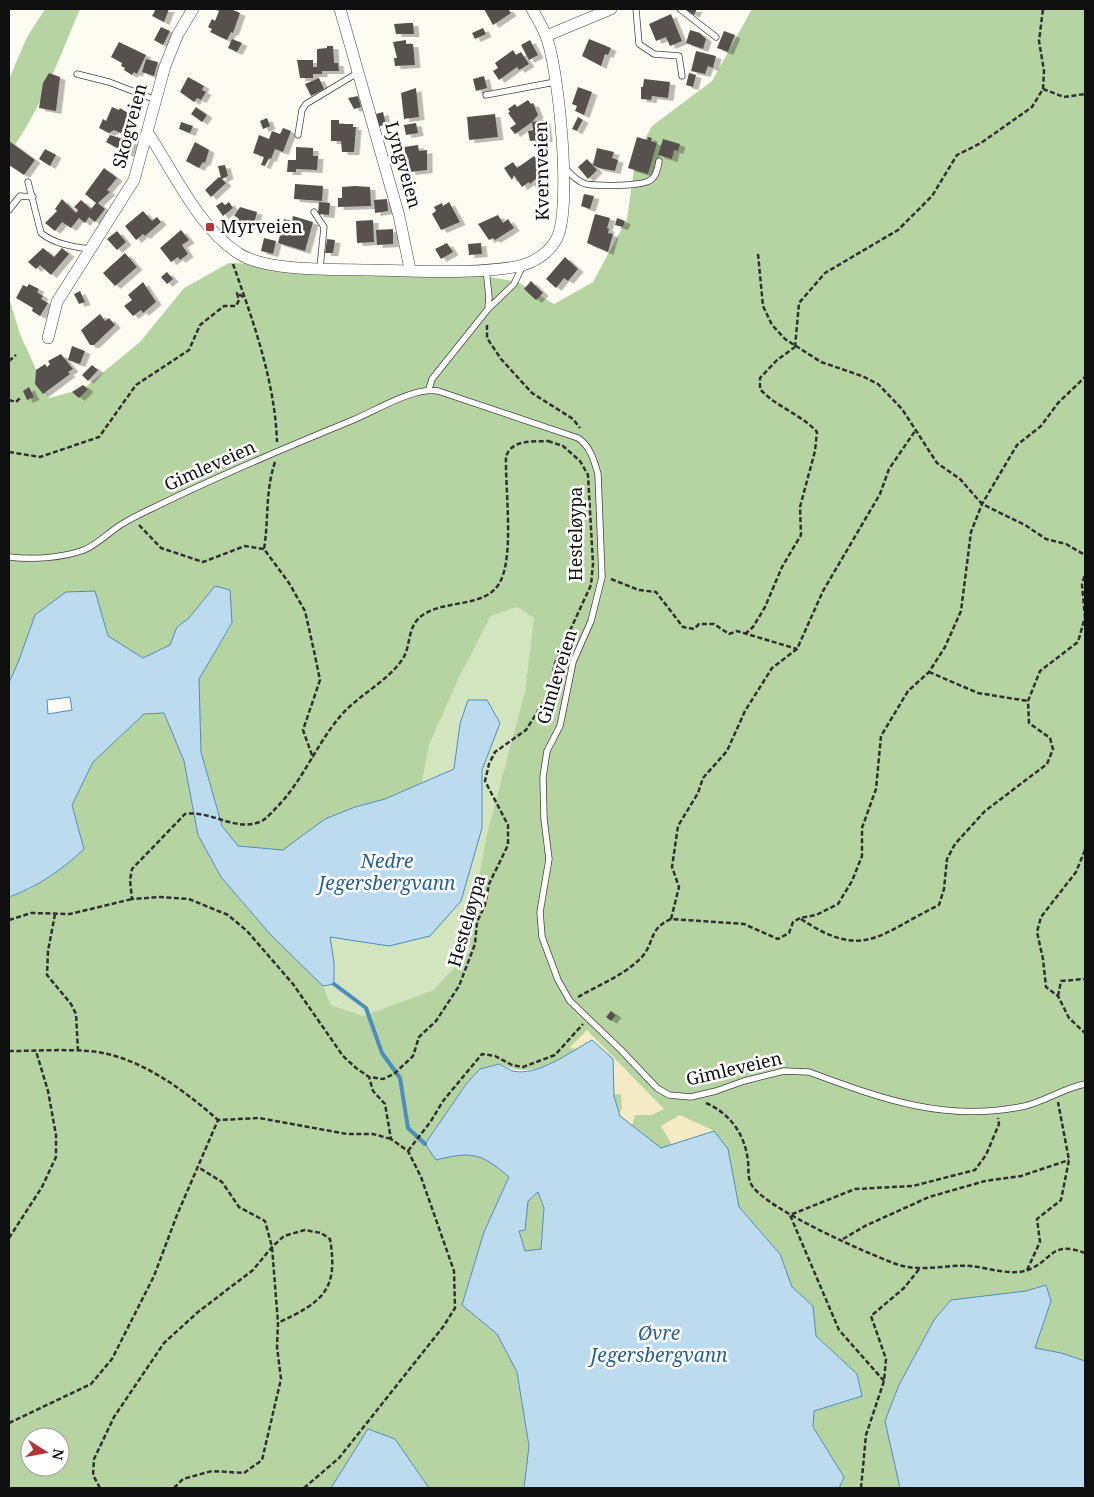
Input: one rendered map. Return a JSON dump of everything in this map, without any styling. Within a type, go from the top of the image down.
[{"type":"street","name":"Skogveien","points":[[48,338],[57,302],[134,180],[171,49],[193,9]]},
{"type":"street","name":"Lyngveien","points":[[340,9],[399,216],[410,269]]},
{"type":"street","name":"Kvernveien","points":[[410,269],[462,271],[523,264],[543,255],[557,239],[562,216],[562,166],[555,82],[546,36],[532,9]]},
{"type":"street","points":[[546,36],[590,13],[611,9]]},
{"type":"street","points":[[148,132],[194,204],[227,245],[244,257],[253,260],[320,268],[410,269]]},
{"type":"lane","points":[[636,9],[639,44],[654,54],[678,56],[682,76]]},
{"type":"lane","points":[[680,9],[716,37]]},
{"type":"lane","points":[[298,135],[302,110],[306,104],[359,72]]},
{"type":"lane","points":[[76,74],[108,82],[156,100]]},
{"type":"lane","points":[[486,95],[555,82]]},
{"type":"lane","points":[[562,166],[576,179],[586,184],[629,186],[651,181],[655,176],[659,161]]},
{"type":"lane","points":[[28,182],[41,233],[48,238],[92,249]]},
{"type":"lane","points":[[9,210],[20,196],[33,198]]},
{"type":"lane","points":[[314,212],[324,227],[320,268]]},
{"type":"lane","points":[[523,264],[514,284],[488,309],[432,379],[428,389],[565,433],[585,442]]},
{"type":"lane","points":[[486,268],[489,297],[488,309]]},
{"type":"lane","name":"Gimleveien","points":[[9,557],[43,557],[84,549],[132,518],[205,482],[428,389]]},
{"type":"lane","name":"Gimleveien","points":[[585,442],[594,460],[598,474],[602,577],[591,621],[573,662],[560,726],[547,751],[543,777],[544,819],[550,859],[540,912],[540,927],[558,980],[570,1001],[621,1050],[656,1088],[670,1095],[691,1097],[716,1091],[744,1080],[795,1071],[809,1072],[862,1091],[918,1107],[961,1112],[997,1112],[1042,1102],[1072,1086],[1085,1084]]},
{"type":"path","points":[[745,634],[765,608],[782,567],[801,535],[800,507],[815,451],[817,432],[810,425],[770,399],[760,389],[760,378],[777,360],[795,347],[799,303],[825,273],[898,230],[932,196],[957,155],[981,143],[1032,107],[1043,89],[1044,71],[1039,40],[1043,9]]},
{"type":"path","points":[[1043,89],[1064,97],[1085,94]]},
{"type":"path","points":[[227,245],[246,299],[276,412],[277,453],[268,484],[268,524],[264,549]]},
{"type":"path","points":[[758,254],[763,306],[772,325],[795,347],[821,362],[862,376],[878,384],[902,409],[937,463],[960,480],[982,504],[1025,525],[1046,539],[1066,544],[1085,554]]},
{"type":"path","points":[[9,452],[40,457],[99,437],[136,385],[189,350],[200,325],[224,306],[236,306],[239,300],[237,292],[246,299]]},
{"type":"path","points":[[488,309],[486,329],[492,348],[532,393],[573,419],[581,430],[585,442]]},
{"type":"path","points":[[9,361],[16,355]]},
{"type":"path","points":[[570,1001],[629,968],[643,956],[660,924],[671,920],[744,924],[778,938],[788,933],[793,922],[800,918],[816,915],[838,904],[852,881],[862,856],[862,828],[876,789],[881,736],[908,691],[930,672],[945,647],[961,611],[970,532],[982,504],[1018,445],[1041,426],[1058,404],[1085,377]]},
{"type":"path","points":[[9,400],[16,402],[20,398]]},
{"type":"path","points":[[671,920],[679,888],[672,867],[678,826],[698,793],[703,778],[727,751],[746,711],[772,668],[797,649],[823,590],[880,494],[889,469],[915,431]]},
{"type":"path","name":"Hesteløypa","points":[[132,898],[130,880],[132,869],[180,818],[185,814],[200,814],[239,825],[264,820],[291,793],[337,720],[351,704],[388,675],[402,660],[411,628],[419,618],[429,611],[478,599],[495,589],[502,579],[507,552],[505,471],[506,456],[509,448],[522,442],[548,441],[563,446],[580,460],[588,475],[593,564],[591,585],[555,663],[548,695],[526,730],[495,752],[489,764],[485,781],[508,825],[508,845],[489,884],[485,905],[477,922],[475,944],[459,986],[436,1021],[420,1037],[413,1056],[394,1074],[383,1079],[368,1077]]},
{"type":"path","points":[[132,518],[161,548],[203,562],[245,546],[264,549],[289,583],[304,611],[312,643],[320,680],[303,730],[313,758]]},
{"type":"path","points":[[800,918],[823,933],[844,940],[860,942],[880,936],[939,905],[944,889],[948,859],[954,844],[985,811],[1047,764],[1053,749],[1050,738],[1029,723],[1028,701],[1040,671],[1078,642],[1085,617],[1082,585],[1085,574]]},
{"type":"path","points":[[602,577],[639,590],[656,592],[683,627],[694,629],[699,624],[714,624],[728,634],[737,631],[797,649]]},
{"type":"path","points":[[930,672],[978,693],[1028,701]]},
{"type":"path","points":[[1085,850],[1076,872],[1041,917],[1037,932],[1043,958],[1046,987],[1058,996],[1069,1018],[1085,1032]]},
{"type":"path","points":[[9,920],[31,913],[70,914],[132,898],[160,897],[188,900],[228,915],[247,931],[293,984],[343,1056],[368,1077],[373,1091],[385,1104],[391,1139]]},
{"type":"path","points":[[55,914],[48,951],[47,975],[71,1004],[76,1014],[78,1051]]},
{"type":"path","points":[[1058,996],[1061,981],[1085,979]]},
{"type":"path","points":[[408,1151],[432,1121],[443,1100],[482,1054],[495,1056],[512,1065],[523,1067],[554,1055],[588,1020]]},
{"type":"path","points":[[9,1050],[78,1051],[123,1058],[196,1100],[218,1120],[259,1118],[347,1134],[373,1134],[391,1139],[408,1151],[421,1177],[454,1271],[454,1308],[443,1327],[340,1458],[304,1488]]},
{"type":"path","points":[[9,1238],[42,1187],[56,1156],[56,1135],[48,1091],[36,1051]]},
{"type":"path","points":[[1027,1270],[1040,1242],[1037,1219],[1061,1200],[1068,1160],[1058,1095]]},
{"type":"path","points":[[691,1097],[722,1112],[740,1130],[746,1145],[748,1180],[754,1188],[790,1215],[896,1264],[920,1268],[970,1266],[1004,1271],[1027,1270],[1052,1252],[1068,1248],[1083,1253],[1085,1248]]},
{"type":"path","points":[[790,1215],[855,1189],[913,1186],[975,1170],[986,1155],[999,1124],[997,1112]]},
{"type":"path","points":[[9,1422],[91,1384],[112,1359],[154,1276],[177,1215],[218,1120]]},
{"type":"path","points":[[843,1239],[865,1226],[929,1197],[985,1181],[1021,1176],[1068,1160]]},
{"type":"path","points":[[174,1488],[183,1479],[212,1471],[244,1473],[262,1460],[281,1379],[277,1347],[278,1323],[272,1247],[266,1221],[239,1207],[222,1182],[198,1166]]},
{"type":"path","points":[[790,1215],[839,1330],[884,1381]]},
{"type":"path","points":[[100,1488],[94,1475],[94,1459],[114,1417],[164,1343],[198,1312],[253,1270],[284,1236],[305,1230],[321,1232],[330,1239],[333,1256],[332,1278],[324,1293],[308,1308],[278,1323]]},
{"type":"path","points":[[861,1488],[866,1435],[884,1381],[886,1359],[871,1316],[904,1288],[920,1268]]},
{"type":"green space","points":[[45,9],[80,9],[40,102],[9,153],[9,79],[27,37]]},
{"type":"green space","points":[[752,9],[1085,9],[1085,1361],[1061,1353],[1035,1348],[1051,1301],[1046,1285],[934,1320],[899,1385],[885,1421],[900,1488],[839,1488],[844,1477],[813,1427],[814,1410],[862,1396],[857,1374],[816,1336],[813,1306],[792,1287],[780,1254],[739,1207],[728,1149],[714,1131],[661,1148],[620,1116],[614,1096],[613,1059],[592,1040],[558,1060],[536,1069],[512,1069],[499,1064],[480,1069],[467,1083],[425,1144],[436,1160],[458,1154],[486,1157],[509,1177],[484,1232],[462,1305],[497,1334],[517,1372],[529,1446],[524,1488],[429,1488],[395,1439],[368,1429],[331,1488],[9,1488],[9,897],[30,889],[72,860],[72,805],[93,762],[144,714],[164,713],[184,761],[198,835],[221,877],[270,934],[323,986],[331,1005],[363,1016],[433,990],[469,952],[474,903],[487,833],[525,691],[534,618],[517,607],[491,616],[459,678],[429,745],[422,783],[385,799],[355,807],[326,819],[283,850],[238,846],[222,826],[201,752],[199,679],[232,624],[215,586],[189,618],[177,627],[170,645],[143,658],[108,636],[95,591],[19,660],[9,683],[9,298],[20,334],[49,398],[83,389],[140,342],[184,288],[229,263],[449,270],[518,282],[554,304],[593,282],[627,219],[636,156],[652,126],[712,81]]},
{"type":"green space","points":[[517,607],[535,618],[525,691],[487,833],[474,903],[469,952],[433,990],[363,1016],[331,1005],[323,986],[334,984],[334,963],[329,937],[345,938],[482,828],[482,770],[500,723],[460,724],[454,769],[422,783],[429,745],[459,678],[491,616]]},
{"type":"green space","points":[[538,1192],[544,1208],[541,1250],[525,1251],[519,1231],[525,1230],[528,1201]]},
{"type":"sand","points":[[587,1030],[664,1109],[652,1115],[635,1115],[630,1133],[612,1123],[622,1109],[621,1094],[611,1095],[596,1051],[569,1048]]},
{"type":"sand","points":[[680,1115],[714,1131],[672,1145],[661,1126]]},
{"type":"water","name":"Nedre Jegersbergvann","points":[[215,586],[230,590],[232,623],[199,679],[201,752],[222,826],[238,846],[283,850],[325,819],[355,807],[385,799],[454,769],[460,724],[468,700],[487,700],[500,723],[482,770],[482,828],[461,901],[430,936],[389,946],[330,937],[334,963],[334,984],[323,986],[270,934],[221,877],[198,835],[184,761],[164,713],[144,714],[93,762],[72,805],[84,849],[49,877],[9,897],[9,683],[35,615],[66,592],[95,591],[108,636],[143,658],[170,645],[177,627],[189,618]],"holes":[[[70,697],[72,710],[48,714],[47,700]]]},
{"type":"water","name":"Øvre Jegersbergvann","points":[[592,1040],[613,1059],[614,1096],[620,1116],[661,1148],[714,1131],[728,1149],[739,1207],[780,1254],[792,1287],[813,1306],[816,1336],[857,1374],[862,1396],[814,1411],[813,1427],[844,1477],[839,1488],[524,1488],[529,1446],[517,1372],[497,1334],[462,1305],[484,1232],[509,1177],[491,1163],[476,1156],[459,1155],[436,1160],[425,1144],[467,1083],[480,1069],[499,1064],[513,1071],[533,1070],[554,1062]],"holes":[[[538,1192],[544,1208],[541,1249],[525,1251],[519,1231],[525,1230],[528,1201]]]},
{"type":"water","points":[[1046,1285],[1051,1301],[1035,1348],[1061,1353],[1085,1361],[1085,1488],[900,1488],[885,1421],[899,1385],[934,1320],[951,1300],[1026,1291]]},
{"type":"water","points":[[368,1429],[395,1439],[429,1488],[331,1488]]},
{"type":"building","points":[[156,9],[169,9],[164,22],[152,16]]},
{"type":"building","points":[[215,9],[231,9],[240,13],[233,33],[231,32],[227,40],[210,32],[212,29],[208,27],[212,19],[215,21],[219,11]]},
{"type":"building","points":[[484,9],[508,9],[511,13],[493,25]]},
{"type":"building","points":[[684,9],[697,9],[694,15]]},
{"type":"building","points":[[671,14],[682,41],[670,46],[666,37],[656,41],[649,24]]},
{"type":"building","points":[[413,23],[414,34],[396,34],[394,24]]},
{"type":"building","points":[[161,27],[170,31],[163,45],[154,40]]},
{"type":"building","points":[[483,28],[486,34],[475,39],[472,33]]},
{"type":"building","points":[[690,30],[700,33],[706,39],[703,49],[686,43]]},
{"type":"building","points":[[724,31],[735,35],[728,52],[717,48]]},
{"type":"building","points":[[232,39],[242,43],[237,52],[228,48]]},
{"type":"building","points":[[589,39],[611,48],[608,55],[605,54],[601,66],[582,56]]},
{"type":"building","points":[[406,40],[406,44],[413,44],[415,65],[395,66],[394,58],[397,58],[393,42]]},
{"type":"building","points":[[530,40],[538,55],[529,60],[521,45]]},
{"type":"building","points":[[119,42],[146,55],[137,74],[134,72],[132,75],[124,70],[125,68],[121,66],[122,63],[111,57]]},
{"type":"building","points":[[327,46],[333,46],[334,63],[338,63],[339,71],[322,71],[322,74],[313,74],[313,78],[300,78],[297,60],[313,60],[313,67],[317,67],[317,49],[327,48]]},
{"type":"building","points":[[513,50],[516,55],[521,52],[529,64],[519,70],[517,67],[499,80],[493,71],[498,68],[495,63]]},
{"type":"building","points":[[696,51],[716,56],[713,68],[708,66],[705,74],[691,71]]},
{"type":"building","points":[[146,59],[158,62],[154,76],[142,72]]},
{"type":"building","points":[[49,73],[60,77],[56,111],[39,108],[43,83]]},
{"type":"building","points":[[689,73],[696,75],[693,87],[686,85]]},
{"type":"building","points":[[484,76],[487,88],[476,91],[473,79]]},
{"type":"building","points":[[188,77],[204,86],[202,90],[206,92],[201,100],[197,98],[194,102],[180,92]]},
{"type":"building","points":[[319,78],[324,89],[311,96],[305,84]]},
{"type":"building","points":[[644,79],[670,82],[668,98],[652,96],[651,100],[641,99],[641,87],[643,87]]},
{"type":"building","points":[[578,87],[592,92],[584,115],[575,111],[577,106],[572,104]]},
{"type":"building","points":[[416,88],[419,117],[404,119],[401,93]]},
{"type":"building","points":[[358,96],[361,107],[354,109],[348,98]]},
{"type":"building","points":[[528,100],[531,104],[533,103],[538,115],[532,122],[515,134],[510,128],[516,124],[508,113],[510,112],[508,109],[515,104],[517,107]]},
{"type":"building","points":[[112,107],[119,110],[120,108],[131,115],[121,133],[114,130],[109,133],[99,128],[103,119],[106,121]]},
{"type":"building","points":[[196,107],[207,115],[202,122],[191,114]]},
{"type":"building","points":[[383,112],[386,125],[379,126],[376,114]]},
{"type":"building","points":[[495,114],[498,137],[469,140],[467,117]]},
{"type":"building","points":[[578,117],[583,120],[577,131],[572,129]]},
{"type":"building","points":[[267,118],[270,126],[263,129],[260,121]]},
{"type":"building","points":[[331,120],[339,120],[339,124],[353,124],[353,127],[356,127],[354,152],[342,152],[341,141],[331,141]]},
{"type":"building","points":[[545,120],[547,139],[530,141],[528,131],[533,130],[532,122]]},
{"type":"building","points":[[181,122],[193,126],[190,133],[179,129]]},
{"type":"building","points":[[416,123],[418,133],[406,135],[404,125]]},
{"type":"building","points":[[283,128],[291,131],[283,152],[275,149],[271,159],[269,158],[265,166],[261,165],[264,157],[253,153],[259,135],[269,139],[272,131],[280,134]]},
{"type":"building","points":[[110,135],[133,142],[128,154],[106,142]]},
{"type":"building","points":[[637,137],[647,140],[648,137],[652,138],[651,141],[657,143],[648,174],[628,168]]},
{"type":"building","points":[[663,139],[680,144],[678,151],[674,150],[672,159],[658,155]]},
{"type":"building","points":[[9,141],[35,160],[24,175],[9,165]]},
{"type":"building","points":[[195,142],[209,150],[205,163],[203,162],[199,168],[186,161]]},
{"type":"building","points":[[418,145],[419,151],[427,150],[427,170],[410,172],[404,147]]},
{"type":"building","points":[[296,147],[313,148],[313,156],[318,156],[317,170],[296,169],[296,172],[287,172],[288,160],[296,160]]},
{"type":"building","points":[[597,148],[614,152],[612,158],[618,160],[615,171],[593,165]]},
{"type":"building","points":[[45,149],[56,155],[50,166],[39,159]]},
{"type":"building","points":[[534,156],[545,171],[530,184],[529,182],[522,187],[514,175],[512,180],[504,168],[513,162],[517,168]]},
{"type":"building","points":[[587,159],[597,170],[588,179],[578,167]]},
{"type":"building","points":[[225,165],[228,176],[222,179],[226,183],[211,197],[205,190],[219,177],[221,178],[218,166]]},
{"type":"building","points":[[104,168],[117,178],[107,190],[110,192],[98,203],[105,209],[95,222],[89,217],[85,223],[79,218],[71,228],[62,222],[55,231],[45,223],[57,211],[55,209],[62,199],[76,213],[78,210],[74,207],[81,200],[91,209],[96,203],[85,194]]},
{"type":"building","points":[[295,184],[323,186],[322,201],[294,199]]},
{"type":"building","points":[[342,187],[370,187],[371,206],[338,207],[338,198],[342,198]]},
{"type":"building","points":[[584,194],[594,196],[590,209],[581,206]]},
{"type":"building","points":[[387,199],[388,211],[375,213],[374,200]]},
{"type":"building","points":[[222,202],[225,205],[229,202],[233,208],[223,216],[216,206]]},
{"type":"building","points":[[319,202],[330,203],[329,215],[318,214]]},
{"type":"building","points":[[449,202],[460,222],[441,230],[432,214],[436,211],[434,207],[442,203],[443,206]]},
{"type":"building","points":[[240,207],[257,212],[253,227],[236,222],[237,217],[234,216]]},
{"type":"building","points":[[143,211],[152,221],[157,217],[161,222],[145,236],[143,234],[136,240],[125,226]]},
{"type":"building","points":[[595,214],[610,218],[607,228],[609,229],[608,233],[613,234],[608,252],[587,243]]},
{"type":"building","points":[[498,215],[503,223],[508,219],[514,228],[495,240],[493,238],[489,240],[478,224]]},
{"type":"building","points":[[293,216],[313,222],[305,251],[278,243],[284,219],[292,221]]},
{"type":"building","points":[[617,218],[625,221],[623,227],[615,225]]},
{"type":"building","points":[[373,220],[374,242],[357,243],[356,221]]},
{"type":"building","points":[[393,229],[393,244],[377,245],[376,230]]},
{"type":"building","points":[[181,230],[189,240],[182,245],[188,254],[180,260],[178,257],[171,262],[160,248]]},
{"type":"building","points":[[117,231],[126,242],[117,250],[107,239]]},
{"type":"building","points":[[264,238],[276,241],[273,254],[261,251]]},
{"type":"building","points":[[327,239],[335,240],[333,253],[325,253]]},
{"type":"building","points":[[447,243],[453,252],[441,259],[435,249]]},
{"type":"building","points":[[481,243],[482,254],[469,255],[468,244]]},
{"type":"building","points":[[43,248],[54,257],[62,248],[69,254],[51,275],[40,265],[36,269],[28,262]]},
{"type":"building","points":[[125,253],[137,267],[115,286],[103,273]]},
{"type":"building","points":[[565,257],[578,269],[568,281],[564,278],[556,288],[546,279]]},
{"type":"building","points":[[167,272],[173,279],[167,284],[161,277]]},
{"type":"building","points":[[531,281],[543,293],[536,300],[524,289]]},
{"type":"building","points":[[143,282],[156,302],[143,313],[141,310],[133,316],[124,306],[132,300],[128,295]]},
{"type":"building","points":[[29,284],[39,289],[37,292],[43,296],[41,299],[48,303],[40,316],[32,311],[33,308],[16,298],[23,285],[27,287]]},
{"type":"building","points":[[80,291],[85,302],[79,304],[74,294]]},
{"type":"building","points":[[100,314],[105,321],[109,318],[115,325],[94,345],[90,345],[81,330]]},
{"type":"building","points":[[72,346],[85,351],[80,364],[68,360]]},
{"type":"building","points":[[61,354],[73,369],[68,372],[70,374],[43,394],[35,384],[36,370],[45,364],[47,367],[50,364],[48,361]]},
{"type":"building","points":[[92,365],[98,370],[88,381],[82,375]]},
{"type":"building","points":[[83,385],[88,389],[79,398],[72,392]]},
{"type":"building","points":[[29,387],[34,397],[27,400],[23,391]]},
{"type":"building","points":[[611,1011],[616,1015],[611,1021],[606,1017]]},
{"type":"waterway","points":[[334,984],[366,1008],[382,1053],[400,1078],[408,1128],[425,1144]]},
{"type":"place","name":"Myrveien","points":[[210,227]]}]
